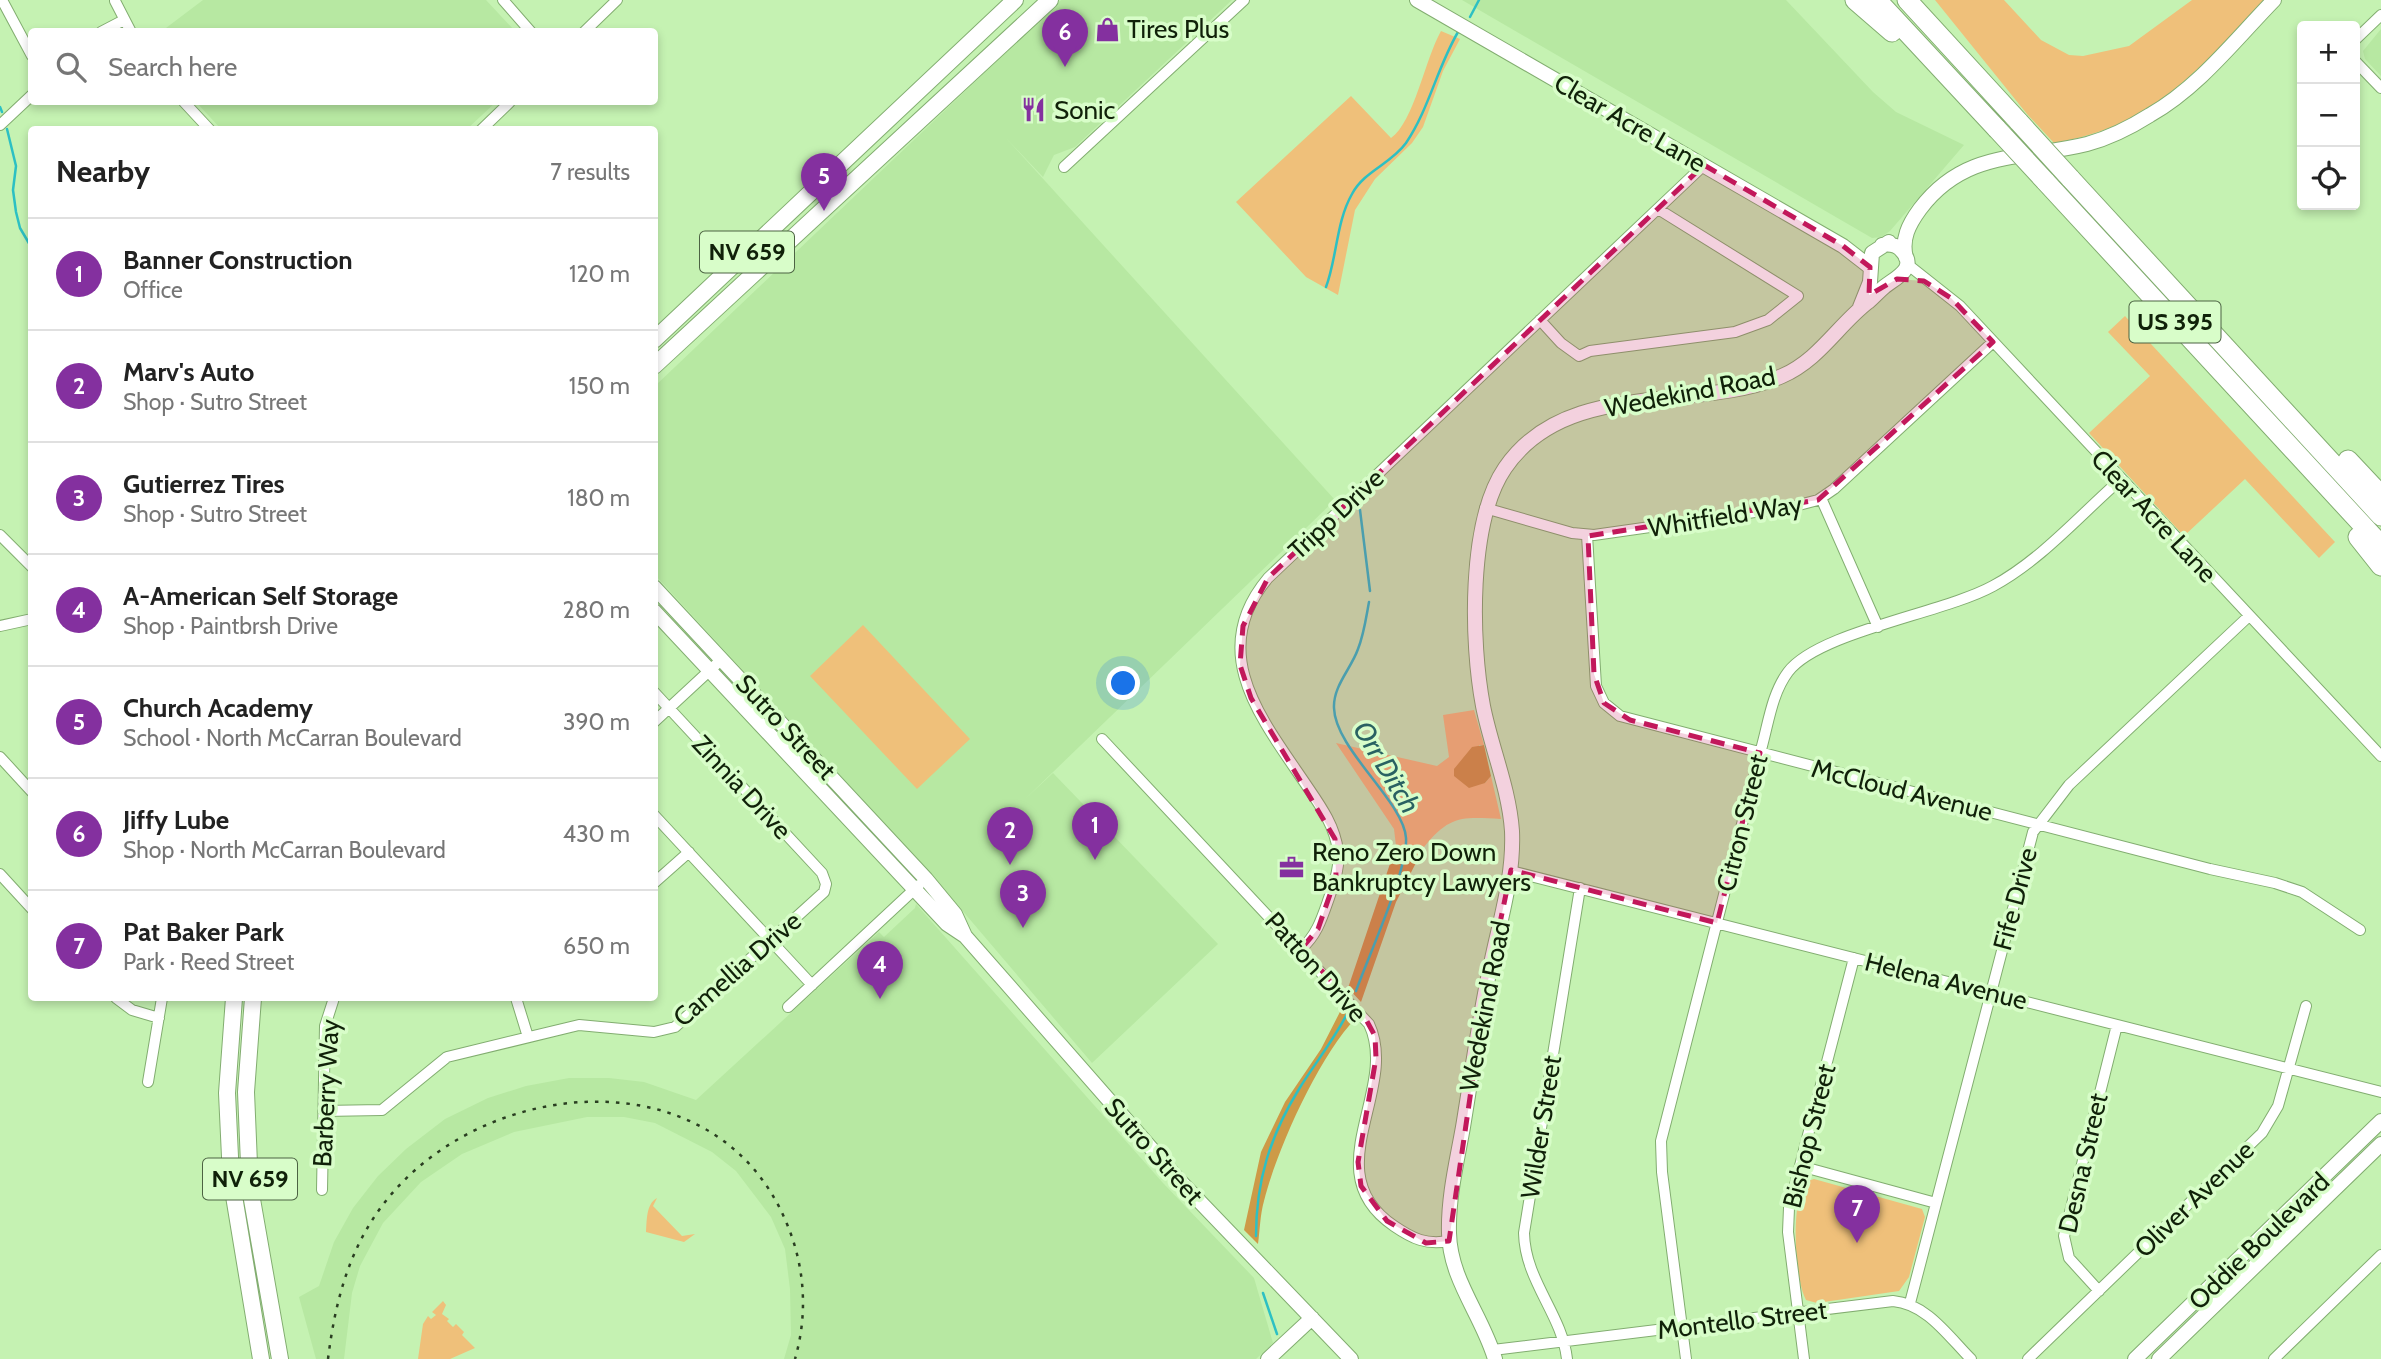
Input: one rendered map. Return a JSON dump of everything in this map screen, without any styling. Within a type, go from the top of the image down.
[{"type":"highway","points":[[1855,0],[1976,107]]},
{"type":"highway","name":"US 395","points":[[1877,0],[2381,545]]},
{"type":"highway","name":"US 395","points":[[1907,0],[2381,516]]},
{"type":"highway","points":[[1919,0],[1969,67]]},
{"type":"highway","points":[[2204,323],[2271,381],[2381,495]]},
{"type":"highway","points":[[2305,463],[2381,566]]},
{"type":"main road","name":"NV 659","points":[[658,336],[1015,0]]},
{"type":"main road","name":"NV 659","points":[[658,362],[1050,0]]},
{"type":"main road","name":"NV 659","points":[[233,1001],[227,1093],[228,1145],[235,1217],[261,1359]]},
{"type":"main road","name":"NV 659","points":[[253,1001],[246,1092],[250,1188],[280,1359]]},
{"type":"street","points":[[2,0],[28,49]]},
{"type":"street","points":[[503,0],[528,28]]},
{"type":"street","points":[[588,28],[617,0]]},
{"type":"street","points":[[1064,167],[1244,0]]},
{"type":"street","name":"Clear Acre Lane","points":[[1417,0],[1843,246],[1870,269]]},
{"type":"street","points":[[1908,229],[1904,245],[1907,261],[1895,280],[1879,279],[1870,269],[1870,258],[1879,246],[1908,229],[1941,185],[1970,167],[2097,141],[2174,101],[2274,0]]},
{"type":"street","points":[[115,1],[129,28]]},
{"type":"street","points":[[2360,35],[2381,15]]},
{"type":"street","points":[[109,28],[124,20]]},
{"type":"street","points":[[2360,66],[2381,88]]},
{"type":"street","points":[[0,125],[28,99]]},
{"type":"street","points":[[187,105],[206,126]]},
{"type":"street","points":[[485,126],[507,105]]},
{"type":"street","name":"Tripp Drive","points":[[1301,949],[1318,929],[1336,877],[1338,850],[1325,813],[1262,717],[1244,681],[1240,647],[1249,607],[1274,572],[1704,165]]},
{"type":"street","points":[[1540,320],[1561,343],[1579,356],[1590,351],[1735,332],[1768,320],[1798,296],[1658,209]]},
{"type":"street","name":"Clear Acre Lane","points":[[1843,246],[1879,246]]},
{"type":"street","points":[[1879,246],[1899,248],[1907,261]]},
{"type":"street","name":"Clear Acre Lane","points":[[1907,261],[1924,281],[1951,298],[2381,757]]},
{"type":"street","name":"Wedekind Road","points":[[1860,308],[1870,269]]},
{"type":"street","name":"Clear Acre Lane","points":[[1895,280],[1924,281]]},
{"type":"street","name":"Wedekind Road","points":[[1494,1354],[1460,1283],[1449,1241],[1451,1198],[1489,972],[1511,871],[1510,817],[1483,707],[1478,665],[1477,586],[1485,508],[1509,462],[1543,432],[1618,403],[1745,386],[1779,377],[1810,359],[1860,308],[1895,280]]},
{"type":"street","name":"Whitfield Way","points":[[1485,508],[1587,535],[1791,507],[1821,498],[1993,342]]},
{"type":"street","name":"Citron Street","points":[[1686,1359],[1660,1150],[1777,691],[1794,665],[1823,647],[1955,603],[2004,580],[2043,550],[2120,480]]},
{"type":"street","points":[[1821,498],[1878,627]]},
{"type":"street","points":[[0,534],[28,563]]},
{"type":"street","name":"McCloud Avenue","points":[[1587,535],[1594,674],[1604,703],[1630,720],[2287,887],[2313,897],[2360,930]]},
{"type":"street","name":"Sutro Street","points":[[658,591],[722,659],[920,884]]},
{"type":"street","name":"Sutro Street","points":[[658,615],[920,884],[955,914],[965,936],[1178,1179],[1351,1359]]},
{"type":"street","name":"Fife Drive","points":[[1910,1303],[2026,852],[2037,824],[2081,773],[2249,616]]},
{"type":"street","points":[[0,626],[28,620]]},
{"type":"street","points":[[658,718],[722,659]]},
{"type":"street","name":"Zinnia Drive","points":[[658,696],[822,873],[826,884]]},
{"type":"street","name":"Patton Drive","points":[[1102,739],[1363,1014],[1375,1035],[1376,1058],[1358,1163],[1366,1196],[1377,1212],[1408,1236],[1426,1243],[1449,1241]]},
{"type":"street","points":[[0,757],[28,788]]},
{"type":"street","points":[[658,819],[812,985]]},
{"type":"street","points":[[658,879],[688,852]]},
{"type":"street","name":"Helena Avenue","points":[[1511,871],[2381,1093]]},
{"type":"street","points":[[0,874],[28,905]]},
{"type":"street","name":"Camellia Drive","points":[[323,1111],[382,1110],[439,1061],[528,1037],[590,1024],[654,1032],[675,1027],[824,892],[826,884]]},
{"type":"street","points":[[788,1007],[920,884]]},
{"type":"street","name":"Wilder Street","points":[[1567,1359],[1564,1342],[1529,1269],[1524,1233],[1580,888]]},
{"type":"street","name":"Bishop Street","points":[[1804,1359],[1788,1221],[1854,958]]},
{"type":"street","points":[[120,1001],[132,1010],[159,1018]]},
{"type":"street","points":[[148,1082],[162,1001]]},
{"type":"street","name":"Barberry Way","points":[[322,1190],[326,1026],[333,1001]]},
{"type":"street","points":[[517,1001],[528,1037]]},
{"type":"street","name":"Oliver Avenue","points":[[2028,1359],[2262,1133],[2278,1106],[2306,1006]]},
{"type":"street","name":"Desna Street","points":[[2099,1291],[2069,1258],[2064,1236],[2117,1025]]},
{"type":"street","name":"Oddie Boulevard","points":[[2135,1359],[2381,1121]]},
{"type":"street","name":"Oddie Boulevard","points":[[2158,1359],[2381,1144]]},
{"type":"street","points":[[1800,1166],[1936,1203]]},
{"type":"street","points":[[2274,1359],[2381,1255]]},
{"type":"street","name":"Montello Street","points":[[1494,1354],[1564,1342],[1893,1301],[1910,1303]]},
{"type":"street","points":[[1910,1303],[1922,1311],[1970,1359]]},
{"type":"street","points":[[1268,1359],[1312,1318]]},
{"type":"highlighted area","points":[[1704,165],[1843,246],[1870,267],[1869,295],[1897,279],[1924,281],[1951,298],[1993,342],[1818,500],[1588,536],[1594,674],[1604,703],[1630,720],[1760,753],[1717,923],[1511,870],[1485,995],[1449,1241],[1426,1243],[1387,1221],[1361,1186],[1358,1162],[1376,1058],[1375,1036],[1363,1014],[1301,949],[1318,929],[1336,877],[1335,839],[1251,698],[1240,665],[1243,626],[1268,578]]},
{"type":"shaded area","points":[[203,0],[486,0],[512,28],[166,28]]},
{"type":"shaded area","points":[[1061,0],[1232,0],[1075,147],[1054,155],[1043,177],[1005,137],[1335,500],[1024,800],[1053,773],[1218,944],[1092,1063],[938,882],[658,578],[658,383]]},
{"type":"shaded area","points":[[1462,0],[1786,0],[1873,92],[1896,112],[1964,145],[1890,231],[1881,237],[1872,238]]},
{"type":"shaded area","points":[[1935,0],[2004,0],[2041,40],[2069,55],[2083,56],[2129,46],[2192,0],[2265,0],[2195,71],[2147,108],[2120,123],[2089,135],[2054,143],[2027,114]]},
{"type":"shaded area","points":[[2381,29],[2381,76],[2365,59],[2363,51]]},
{"type":"shaded area","points":[[1441,31],[1460,39],[1443,71],[1423,127],[1412,143],[1375,179],[1355,210],[1338,295],[1306,277],[1236,202],[1351,96],[1391,138],[1399,130],[1413,104]]},
{"type":"shaded area","points":[[199,105],[493,105],[470,126],[218,126]]},
{"type":"shaded area","points":[[2125,316],[2335,542],[2319,558],[2245,479],[2184,536],[2089,433],[2150,376],[2108,332]]},
{"type":"shaded area","points":[[863,625],[970,739],[917,789],[810,676]]},
{"type":"shaded area","points":[[1474,710],[1484,745],[1479,745],[1485,783],[1491,776],[1501,819],[1458,820],[1442,829],[1424,847],[1396,846],[1394,829],[1336,743],[1437,766],[1449,757],[1443,715]]},
{"type":"shaded area","points":[[1484,745],[1491,776],[1485,783],[1469,788],[1454,776],[1454,769],[1472,747]]},
{"type":"shaded area","points":[[1396,846],[1424,847],[1396,902],[1361,1002],[1348,988]]},
{"type":"shaded area","points":[[916,904],[1163,1183],[1254,1278],[1273,1343],[1256,1359],[784,1359],[791,1335],[790,1289],[785,1249],[771,1217],[736,1171],[712,1152],[655,1123],[624,1117],[587,1117],[514,1132],[462,1154],[421,1182],[383,1223],[360,1266],[352,1293],[344,1359],[316,1359],[299,1297],[319,1286],[334,1242],[353,1208],[378,1176],[406,1149],[445,1119],[488,1098],[526,1086],[569,1078],[609,1078],[644,1082],[696,1100],[879,932],[884,937]]},
{"type":"shaded area","points":[[1344,1004],[1356,1018],[1328,1055],[1289,1130],[1264,1201],[1258,1244],[1244,1230],[1261,1152],[1285,1102],[1321,1049]]},
{"type":"shaded area","points":[[1814,1179],[1922,1209],[1925,1217],[1909,1277],[1899,1291],[1817,1303],[1806,1300],[1799,1275],[1796,1222],[1805,1182]]},
{"type":"shaded area","points":[[657,1198],[653,1206],[682,1236],[695,1234],[684,1242],[646,1232],[649,1208]]},
{"type":"shaded area","points":[[443,1301],[446,1305],[442,1314],[449,1319],[447,1321],[453,1327],[456,1324],[464,1332],[462,1335],[475,1348],[450,1359],[418,1359],[423,1324],[428,1316],[431,1319],[436,1315],[432,1312]]},
{"type":"waterway","name":"Orr Ditch","points":[[1470,17],[1479,0]]},
{"type":"waterway","name":"Orr Ditch","points":[[1326,287],[1343,216],[1352,194],[1363,179],[1393,157],[1406,143],[1421,116],[1458,32]]},
{"type":"waterway","points":[[0,107],[2,112]]},
{"type":"waterway","points":[[7,129],[16,166],[13,190],[16,212],[20,228],[28,242]]},
{"type":"waterway","name":"Orr Ditch","points":[[1360,510],[1370,591]]},
{"type":"waterway","name":"Orr Ditch","points":[[1356,991],[1401,871],[1406,838],[1394,808],[1345,741],[1337,724],[1334,708],[1336,692],[1360,643],[1369,602]]},
{"type":"waterway","name":"Orr Ditch","points":[[1256,1236],[1262,1178],[1280,1124],[1348,1012]]},
{"type":"waterway","name":"Orr Ditch","points":[[1263,1293],[1277,1334]]},
{"type":"railway","points":[[328,1359],[340,1296],[362,1238],[385,1202],[428,1159],[480,1128],[538,1108],[598,1102],[656,1109],[709,1131],[754,1169],[787,1224],[798,1257],[803,1308],[795,1359]]},
{"type":"place","name":"Tires Plus","points":[[1107,29]]},
{"type":"place","name":"Jiffy Lube","points":[[1065,67]]},
{"type":"place","name":"Sonic","points":[[1034,110]]},
{"type":"place","name":"Church Academy","points":[[824,211]]},
{"type":"place","name":"Banner Construction","points":[[1095,860]]},
{"type":"place","name":"Marv's Auto","points":[[1010,865]]},
{"type":"place","name":"Reno Zero Down Bankruptcy Lawyers","points":[[1292,867]]},
{"type":"place","name":"Gutierrez Tires","points":[[1023,928]]},
{"type":"place","name":"A-American Self Storage","points":[[880,999]]},
{"type":"place","name":"Pat Baker Park","points":[[1857,1243]]}]
